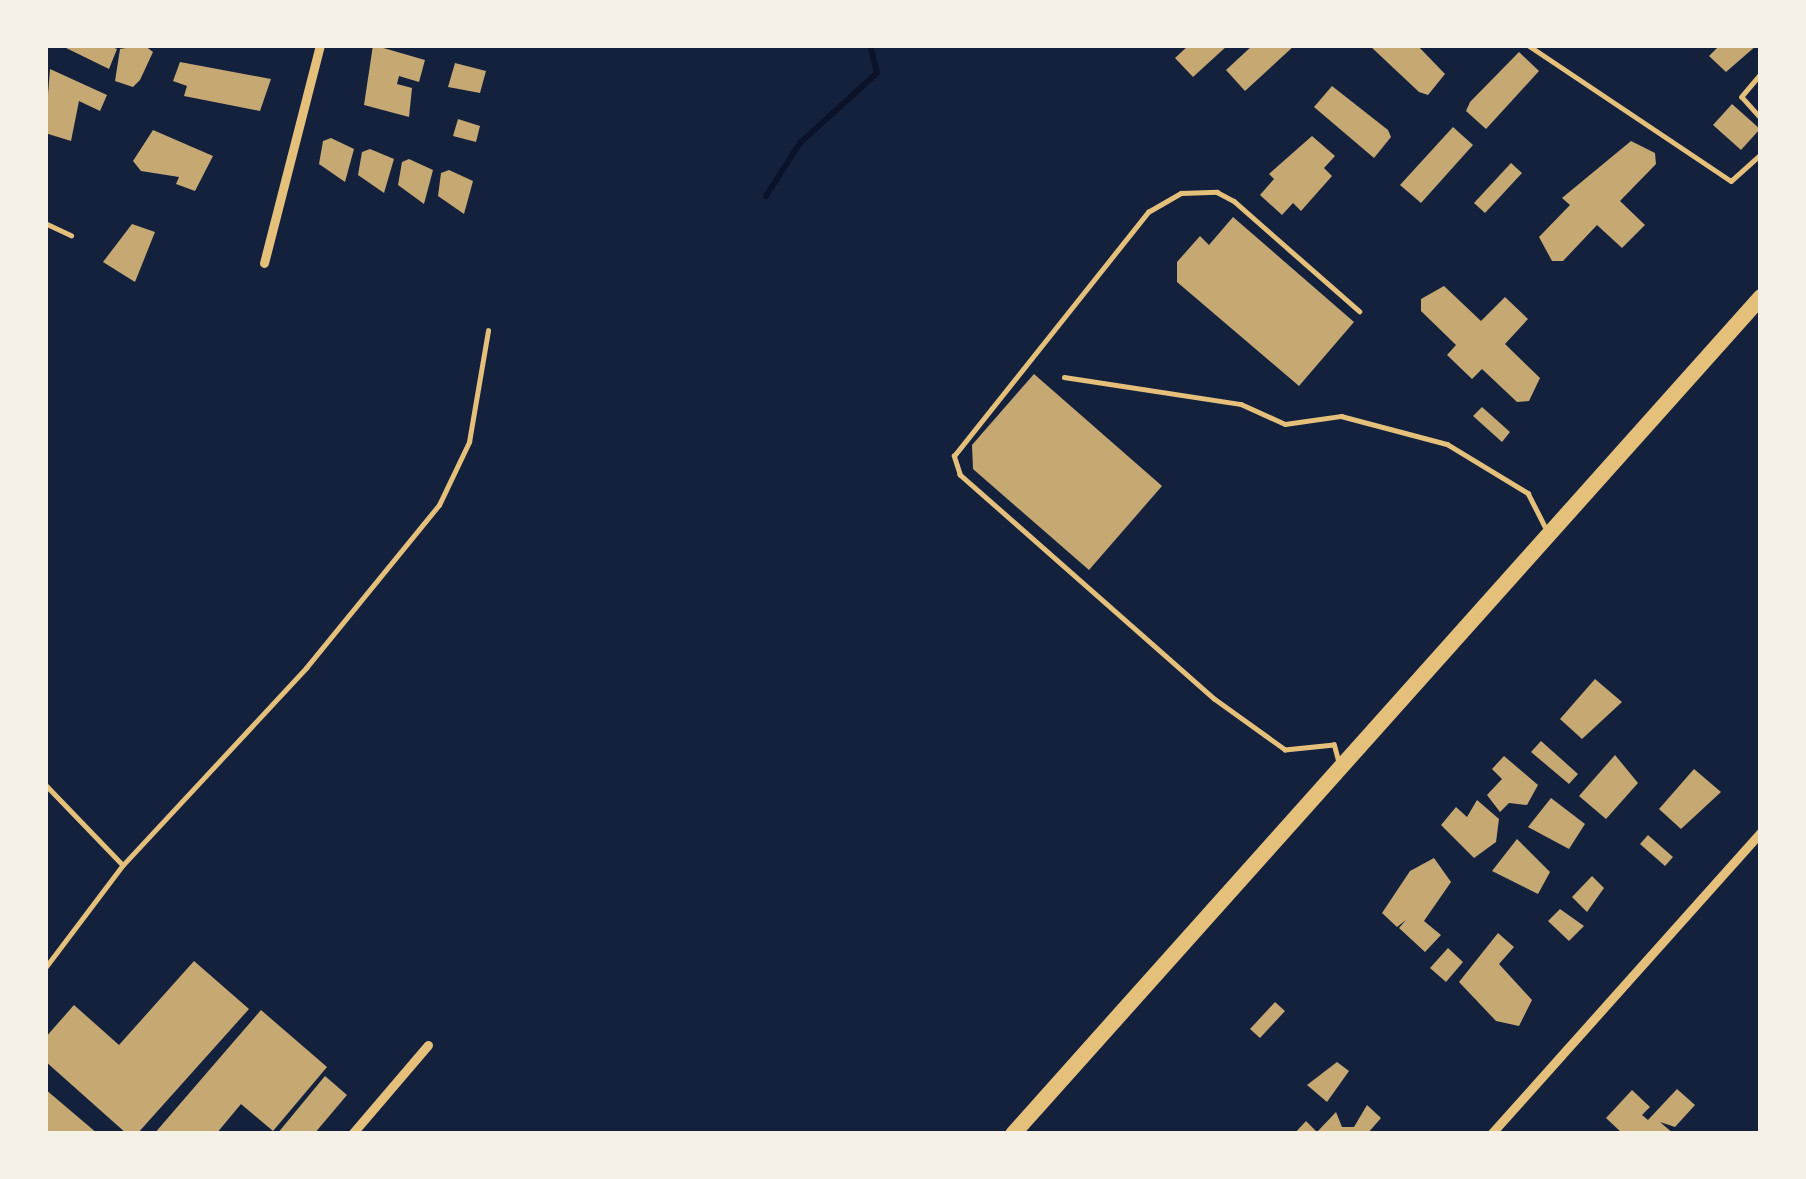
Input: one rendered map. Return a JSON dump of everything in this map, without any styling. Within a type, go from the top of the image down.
[{"type":"highway","points":[[1013,1134],[1761,297]]},
{"type":"street","points":[[264,263],[320,45]]},
{"type":"street","points":[[1491,1134],[1761,832]]},
{"type":"street","points":[[352,1134],[428,1046]]},
{"type":"lane","points":[[1528,45],[1731,182],[1761,154]]},
{"type":"lane","points":[[1761,74],[1742,97],[1761,118]]},
{"type":"lane","points":[[1339,764],[1334,745],[1285,750],[1214,699],[960,475],[954,456],[1148,212],[1181,193],[1217,192],[1234,201],[1359,311]]},
{"type":"lane","points":[[45,223],[71,235]]},
{"type":"lane","points":[[45,968],[123,865],[306,668],[439,505],[469,442],[488,331]]},
{"type":"lane","points":[[1064,377],[1241,404],[1286,424],[1341,416],[1448,444],[1528,493],[1549,532]]},
{"type":"lane","points":[[45,784],[123,865]]},
{"type":"building","points":[[60,45],[107,45],[117,49],[109,69]]},
{"type":"building","points":[[144,45],[153,52],[140,80],[133,87],[115,81],[120,49]]},
{"type":"building","points":[[373,45],[425,60],[419,82],[399,76],[397,84],[412,88],[409,117],[364,105]]},
{"type":"building","points":[[1189,45],[1228,45],[1193,77],[1175,58]]},
{"type":"building","points":[[1253,45],[1295,45],[1245,91],[1226,70]]},
{"type":"building","points":[[1369,45],[1417,45],[1445,74],[1428,95],[1419,92]]},
{"type":"building","points":[[1720,45],[1757,45],[1726,72],[1709,56]]},
{"type":"building","points":[[1519,52],[1539,71],[1486,129],[1466,111]]},
{"type":"building","points":[[180,62],[271,79],[260,111],[184,96],[187,86],[173,81]]},
{"type":"building","points":[[455,63],[486,71],[480,93],[448,87]]},
{"type":"building","points":[[50,69],[107,95],[100,111],[79,101],[71,141],[45,133]]},
{"type":"building","points":[[1332,86],[1388,130],[1391,137],[1374,158],[1314,107]]},
{"type":"building","points":[[1732,104],[1760,129],[1741,150],[1713,125]]},
{"type":"building","points":[[458,119],[480,126],[476,142],[453,136]]},
{"type":"building","points":[[1453,127],[1473,145],[1421,203],[1400,185]]},
{"type":"building","points":[[153,130],[213,156],[195,191],[176,184],[179,177],[141,171],[133,161]]},
{"type":"building","points":[[1312,136],[1335,156],[1324,168],[1332,176],[1301,211],[1293,203],[1282,215],[1260,195],[1274,179],[1269,174]]},
{"type":"building","points":[[331,138],[354,149],[345,182],[319,164],[323,141]]},
{"type":"building","points":[[1631,141],[1655,153],[1656,164],[1620,201],[1645,225],[1622,248],[1597,225],[1563,261],[1552,261],[1539,237],[1570,205],[1562,198]]},
{"type":"building","points":[[370,149],[394,159],[384,193],[358,175],[362,152]]},
{"type":"building","points":[[409,159],[433,170],[424,204],[398,185],[402,162]]},
{"type":"building","points":[[1511,163],[1522,173],[1485,213],[1474,203]]},
{"type":"building","points":[[449,170],[473,181],[464,214],[438,196],[441,173]]},
{"type":"building","points":[[1233,217],[1354,322],[1299,386],[1177,282],[1177,262],[1200,236],[1209,245]]},
{"type":"building","points":[[132,224],[155,232],[135,282],[103,262]]},
{"type":"building","points":[[1444,286],[1481,321],[1505,297],[1528,319],[1505,344],[1540,378],[1529,401],[1517,402],[1482,369],[1472,379],[1447,355],[1456,345],[1421,311],[1421,299]]},
{"type":"building","points":[[1034,374],[1162,486],[1089,570],[973,469],[972,445]]},
{"type":"building","points":[[1482,407],[1510,432],[1502,442],[1473,416]]},
{"type":"building","points":[[1595,679],[1622,702],[1582,739],[1560,719]]},
{"type":"building","points":[[1541,741],[1578,774],[1569,784],[1531,752]]},
{"type":"building","points":[[1615,755],[1638,783],[1606,819],[1579,796]]},
{"type":"building","points":[[1504,756],[1538,785],[1527,805],[1509,803],[1500,812],[1487,795],[1502,779],[1492,769]]},
{"type":"building","points":[[1694,769],[1721,792],[1681,829],[1659,809]]},
{"type":"building","points":[[1551,798],[1585,824],[1569,849],[1528,827]]},
{"type":"building","points":[[1477,800],[1499,819],[1496,842],[1474,858],[1441,825],[1456,807],[1467,817]]},
{"type":"building","points":[[1648,835],[1673,857],[1665,866],[1640,844]]},
{"type":"building","points":[[1517,839],[1550,872],[1538,894],[1492,871]]},
{"type":"building","points":[[1434,858],[1451,882],[1424,921],[1441,935],[1425,952],[1399,928],[1406,920],[1397,927],[1382,913],[1410,871]]},
{"type":"building","points":[[1592,876],[1604,888],[1587,912],[1572,897]]},
{"type":"building","points":[[1560,909],[1584,926],[1569,941],[1548,921]]},
{"type":"building","points":[[1498,933],[1514,947],[1499,964],[1532,1000],[1519,1026],[1496,1021],[1459,982]]},
{"type":"building","points":[[1448,948],[1463,962],[1446,982],[1430,968]]},
{"type":"building","points":[[194,961],[249,1009],[137,1134],[127,1134],[45,1061],[45,1038],[74,1005],[119,1045]]},
{"type":"building","points":[[1275,1002],[1285,1011],[1260,1038],[1250,1029]]},
{"type":"building","points":[[261,1010],[327,1067],[273,1131],[241,1104],[216,1134],[154,1134]]},
{"type":"building","points":[[1337,1062],[1349,1071],[1327,1102],[1307,1085]]},
{"type":"building","points":[[325,1076],[347,1095],[314,1134],[277,1134]]},
{"type":"building","points":[[45,1089],[98,1134],[45,1134]]},
{"type":"building","points":[[1677,1089],[1695,1105],[1675,1127],[1660,1122],[1674,1134],[1623,1134],[1606,1118],[1632,1090],[1650,1107],[1642,1115],[1648,1120]]},
{"type":"building","points":[[1367,1105],[1381,1118],[1368,1133],[1294,1134],[1306,1121],[1317,1132],[1336,1112],[1342,1127],[1354,1127]]},
{"type":"waterway","points":[[766,196],[800,143],[877,73],[870,45]]}]
